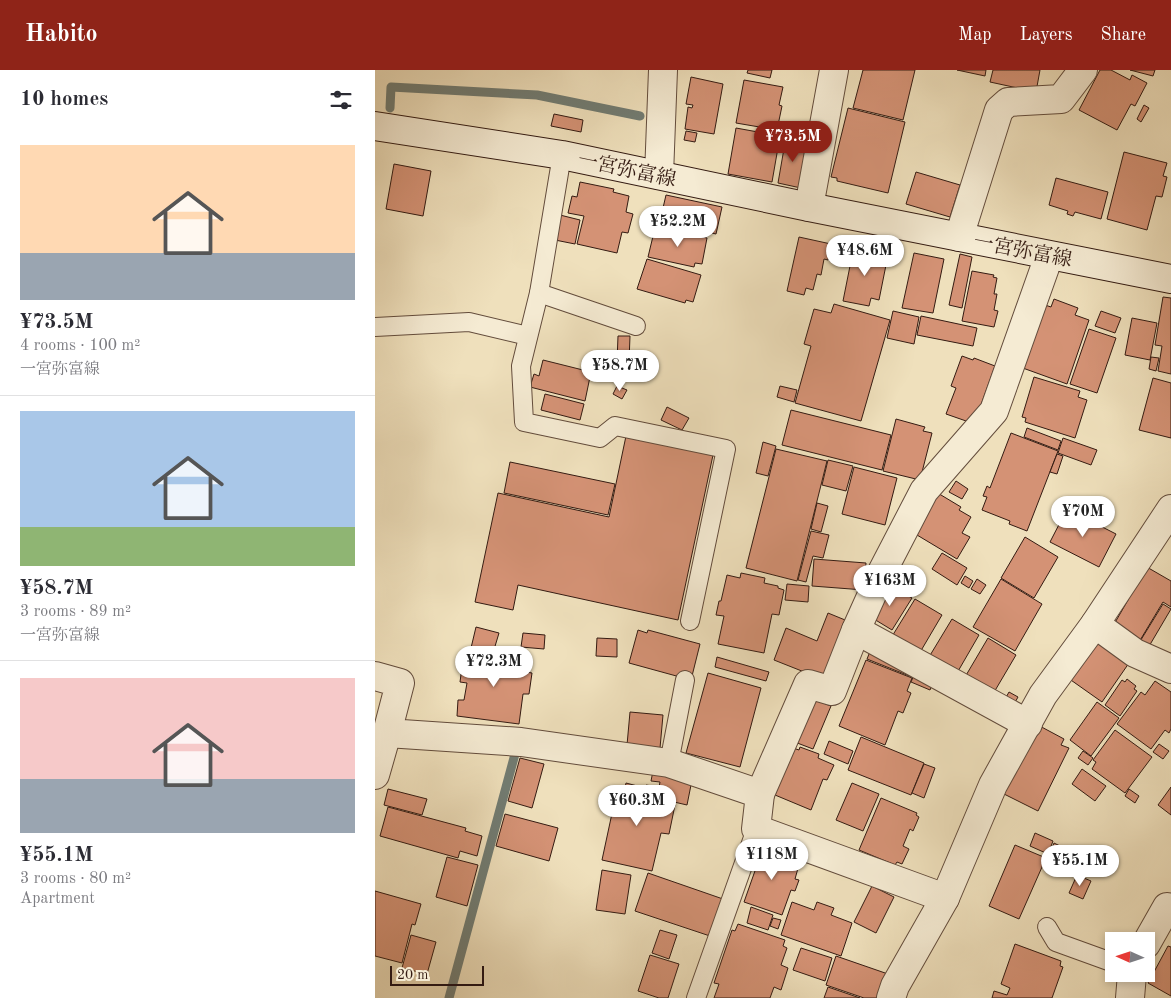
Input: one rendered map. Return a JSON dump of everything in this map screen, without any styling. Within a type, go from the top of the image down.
[{"type":"street","points":[[659,175],[663,70]]},
{"type":"street","points":[[809,207],[834,70]]},
{"type":"street","points":[[959,237],[999,110],[1008,102],[1061,99],[1083,70]]},
{"type":"street","name":"一宮弥富線","points":[[375,126],[562,156],[1049,256],[1171,279]]},
{"type":"street","points":[[945,898],[756,829],[760,794],[808,684],[832,691],[883,570],[925,491],[994,411],[1049,256]]},
{"type":"street","points":[[891,998],[895,986],[945,898],[993,784],[1043,695],[1095,624],[1171,509]]},
{"type":"street","points":[[1095,624],[1135,653],[1171,670]]},
{"type":"street","points":[[857,630],[1028,724]]},
{"type":"street","points":[[375,676],[400,683],[375,775]]},
{"type":"street","points":[[387,733],[521,742],[669,763],[760,794]]},
{"type":"street","points":[[1153,932],[1167,908]]},
{"type":"street","points":[[1131,998],[1132,982]]},
{"type":"lane","points":[[562,156],[539,293],[521,366],[524,422],[600,438],[615,426],[726,449],[690,622]]},
{"type":"lane","points":[[539,293],[637,326]]},
{"type":"lane","points":[[375,326],[469,322],[528,336]]},
{"type":"lane","points":[[669,763],[685,680]]},
{"type":"lane","points":[[696,998],[756,829]]},
{"type":"lane","points":[[1047,927],[1056,942],[1105,960]]},
{"type":"building","points":[[748,70],[772,70],[770,78],[747,73]]},
{"type":"building","points":[[863,70],[915,70],[903,120],[853,108]]},
{"type":"building","points":[[957,70],[986,70],[985,76]]},
{"type":"building","points":[[993,70],[1040,70],[1036,92],[990,82]]},
{"type":"building","points":[[1100,70],[1111,70],[1130,80],[1132,75],[1147,83],[1135,106],[1131,104],[1117,130],[1079,110]]},
{"type":"building","points":[[1130,70],[1155,70],[1153,76]]},
{"type":"building","points":[[691,77],[723,84],[714,134],[685,129],[688,107],[692,108],[693,105],[686,104]]},
{"type":"building","points":[[744,80],[783,87],[779,105],[782,106],[777,130],[736,123]]},
{"type":"building","points":[[1144,105],[1149,108],[1141,122],[1137,119]]},
{"type":"building","points":[[848,108],[905,122],[888,193],[837,181],[837,178],[831,177]]},
{"type":"building","points":[[554,114],[583,120],[581,132],[551,126]]},
{"type":"building","points":[[736,128],[780,136],[772,182],[728,174]]},
{"type":"building","points":[[686,131],[697,133],[695,142],[684,140]]},
{"type":"building","points":[[786,137],[809,142],[801,188],[778,183]]},
{"type":"building","points":[[1124,152],[1167,163],[1163,176],[1167,177],[1162,197],[1156,196],[1147,230],[1107,219]]},
{"type":"building","points":[[394,164],[431,171],[423,216],[386,209]]},
{"type":"building","points":[[916,172],[960,185],[950,217],[906,204]]},
{"type":"building","points":[[1056,178],[1108,192],[1101,219],[1075,212],[1073,216],[1067,214],[1068,211],[1049,205]]},
{"type":"building","points":[[580,182],[614,189],[613,192],[629,196],[626,212],[633,214],[628,233],[622,232],[617,253],[577,244],[584,216],[568,213],[572,196],[577,197]]},
{"type":"building","points":[[666,195],[722,207],[716,234],[660,221]]},
{"type":"building","points":[[560,215],[580,220],[575,244],[555,240]]},
{"type":"building","points":[[659,228],[707,238],[702,264],[695,263],[694,267],[648,257],[654,232],[658,233]]},
{"type":"building","points":[[799,237],[831,244],[828,260],[824,259],[821,275],[817,274],[813,290],[806,288],[804,295],[787,291]]},
{"type":"building","points":[[862,250],[888,255],[879,300],[871,298],[869,306],[843,301],[853,251],[862,253]]},
{"type":"building","points":[[914,253],[944,259],[933,313],[902,308]]},
{"type":"building","points":[[960,254],[972,257],[962,308],[949,305]]},
{"type":"building","points":[[647,259],[701,275],[693,302],[686,300],[685,303],[637,289]]},
{"type":"building","points":[[972,271],[994,275],[993,277],[997,278],[994,310],[998,311],[994,327],[962,321]]},
{"type":"building","points":[[1163,297],[1171,298],[1171,374],[1158,371],[1162,346],[1155,345]]},
{"type":"building","points":[[1054,299],[1078,308],[1075,315],[1089,320],[1067,384],[1020,367],[1042,304],[1051,307]]},
{"type":"building","points":[[834,304],[890,320],[861,421],[795,403],[811,346],[804,344],[814,309],[831,313]]},
{"type":"building","points":[[893,311],[919,317],[914,344],[887,338]]},
{"type":"building","points":[[1101,311],[1121,318],[1115,333],[1095,326]]},
{"type":"building","points":[[921,316],[977,328],[973,346],[917,335]]},
{"type":"building","points":[[1132,318],[1157,323],[1150,360],[1125,355]]},
{"type":"building","points":[[1089,329],[1116,338],[1097,393],[1070,384]]},
{"type":"building","points":[[618,336],[630,336],[629,362],[617,362]]},
{"type":"building","points":[[637,353],[650,358],[647,367],[634,363]]},
{"type":"building","points":[[962,356],[973,360],[974,358],[995,366],[977,416],[972,414],[969,422],[946,414],[956,388],[951,386]]},
{"type":"building","points":[[1151,357],[1159,358],[1156,371],[1149,369]]},
{"type":"building","points":[[543,360],[591,372],[585,401],[530,387],[534,374],[539,376]]},
{"type":"building","points":[[1034,377],[1080,391],[1078,397],[1087,400],[1075,438],[1025,422],[1026,418],[1022,417]]},
{"type":"building","points":[[1153,378],[1171,383],[1171,438],[1139,430]]},
{"type":"building","points":[[617,386],[627,390],[622,399],[613,394]]},
{"type":"building","points":[[780,386],[797,390],[794,402],[777,397]]},
{"type":"building","points":[[545,394],[584,404],[580,420],[541,410]]},
{"type":"building","points":[[667,407],[689,418],[682,430],[661,420]]},
{"type":"building","points":[[791,410],[891,435],[882,470],[782,445]]},
{"type":"building","points":[[896,419],[925,427],[923,431],[932,433],[920,480],[883,471]]},
{"type":"building","points":[[1027,428],[1061,441],[1058,450],[1024,437]]},
{"type":"building","points":[[1011,433],[1058,451],[1027,531],[1009,524],[1010,521],[982,510],[987,497],[983,496],[987,486],[990,488]]},
{"type":"building","points":[[626,436],[713,455],[678,620],[518,585],[513,610],[475,602],[498,493],[609,517]]},
{"type":"building","points":[[1063,438],[1097,450],[1091,465],[1058,453]]},
{"type":"building","points":[[763,442],[776,446],[768,476],[756,473]]},
{"type":"building","points":[[776,449],[827,461],[797,581],[746,568]]},
{"type":"building","points":[[1057,454],[1063,456],[1057,474],[1050,472]]},
{"type":"building","points":[[828,460],[853,466],[846,491],[822,485]]},
{"type":"building","points":[[510,462],[615,484],[608,515],[504,493]]},
{"type":"building","points":[[854,467],[897,478],[885,525],[842,514]]},
{"type":"building","points":[[956,481],[968,489],[962,499],[949,492]]},
{"type":"building","points":[[936,492],[961,507],[959,510],[971,517],[962,533],[970,537],[957,559],[912,532]]},
{"type":"building","points":[[817,503],[828,506],[821,532],[811,529]]},
{"type":"building","points":[[1067,509],[1116,534],[1099,567],[1050,542]]},
{"type":"building","points":[[811,531],[829,535],[823,558],[813,556],[806,582],[798,580]]},
{"type":"building","points":[[1025,537],[1058,557],[1034,598],[1001,578]]},
{"type":"building","points":[[942,553],[967,568],[957,585],[932,569]]},
{"type":"building","points":[[814,559],[866,563],[864,590],[812,586]]},
{"type":"building","points":[[1145,566],[1171,581],[1171,607],[1163,602],[1139,642],[1113,626]]},
{"type":"building","points":[[741,573],[765,578],[764,583],[778,586],[778,588],[784,590],[779,615],[772,614],[764,653],[718,644],[724,616],[716,615],[727,575],[740,578]]},
{"type":"building","points":[[965,576],[973,581],[969,588],[961,583]]},
{"type":"building","points":[[977,579],[986,585],[980,594],[971,589]]},
{"type":"building","points":[[1001,579],[1042,604],[1015,651],[973,627]]},
{"type":"building","points":[[787,584],[809,586],[808,602],[785,600]]},
{"type":"building","points":[[887,584],[912,598],[892,630],[869,616]]},
{"type":"building","points":[[915,599],[942,615],[919,654],[891,638]]},
{"type":"building","points":[[1163,604],[1171,609],[1148,648],[1139,643]]},
{"type":"building","points":[[828,613],[850,622],[827,681],[774,660],[786,628],[817,641]]},
{"type":"building","points":[[952,619],[979,635],[957,673],[929,657]]},
{"type":"building","points":[[476,627],[499,633],[493,653],[471,648]]},
{"type":"building","points":[[638,630],[647,633],[648,630],[700,644],[691,680],[629,663]]},
{"type":"building","points":[[523,633],[545,635],[544,649],[521,647]]},
{"type":"building","points":[[597,638],[617,639],[617,657],[596,656]]},
{"type":"building","points":[[988,638],[1016,655],[993,694],[965,677]]},
{"type":"building","points":[[1096,639],[1129,663],[1102,702],[1068,678]]},
{"type":"building","points":[[871,649],[914,672],[912,677],[867,659]]},
{"type":"building","points":[[464,652],[527,660],[526,672],[532,673],[529,694],[523,694],[519,724],[457,716],[458,700],[464,700],[467,683],[460,682]]},
{"type":"building","points":[[717,657],[769,672],[766,681],[715,667]]},
{"type":"building","points":[[866,660],[912,678],[907,691],[911,693],[903,713],[898,711],[885,745],[839,726]]},
{"type":"building","points":[[708,673],[761,688],[740,767],[686,753]]},
{"type":"building","points":[[914,675],[933,683],[930,690],[911,682]]},
{"type":"building","points":[[1127,679],[1136,686],[1134,689],[1137,691],[1120,716],[1105,705],[1122,680],[1125,682]]},
{"type":"building","points":[[1155,681],[1171,692],[1171,729],[1169,733],[1165,730],[1151,749],[1117,724],[1141,692],[1145,695]]},
{"type":"building","points":[[1009,692],[1018,697],[1013,706],[1004,701]]},
{"type":"building","points":[[810,698],[831,706],[813,749],[792,741]]},
{"type":"building","points":[[1097,702],[1119,718],[1091,756],[1070,740]]},
{"type":"building","points":[[630,712],[663,715],[660,748],[627,745]]},
{"type":"building","points":[[1036,724],[1064,739],[1061,745],[1069,748],[1038,811],[1002,793]]},
{"type":"building","points":[[1115,730],[1152,757],[1125,793],[1092,769],[1096,762],[1093,760]]},
{"type":"building","points":[[861,737],[924,763],[911,795],[848,770]]},
{"type":"building","points":[[829,741],[853,751],[848,764],[824,754]]},
{"type":"building","points":[[1159,744],[1169,751],[1163,759],[1153,752]]},
{"type":"building","points":[[800,747],[819,754],[818,758],[834,765],[827,780],[823,779],[811,810],[775,795],[793,748],[799,750]]},
{"type":"building","points":[[1083,751],[1093,758],[1088,765],[1078,758]]},
{"type":"building","points":[[520,758],[544,764],[532,808],[508,801]]},
{"type":"building","points":[[924,764],[935,768],[924,798],[912,793]]},
{"type":"building","points":[[1082,769],[1106,786],[1095,801],[1072,784]]},
{"type":"building","points":[[653,771],[692,780],[687,805],[657,798],[660,782],[651,781]]},
{"type":"building","points":[[626,783],[645,788],[646,785],[658,787],[656,799],[675,805],[669,834],[661,833],[652,871],[602,860],[617,790],[624,792]]},
{"type":"building","points":[[852,783],[879,794],[863,831],[836,820]]},
{"type":"building","points":[[1171,787],[1171,815],[1158,805]]},
{"type":"building","points":[[388,789],[427,799],[422,815],[384,805]]},
{"type":"building","points":[[1129,789],[1139,796],[1135,803],[1125,796]]},
{"type":"building","points":[[881,798],[917,813],[916,815],[919,817],[913,831],[910,829],[903,846],[909,849],[902,864],[897,862],[895,865],[859,850]]},
{"type":"building","points":[[388,807],[466,828],[465,831],[482,836],[477,856],[460,851],[458,858],[380,836]]},
{"type":"building","points":[[505,814],[558,828],[549,861],[496,846]]},
{"type":"building","points":[[1035,833],[1053,841],[1048,854],[1030,846]]},
{"type":"building","points":[[1054,843],[1064,848],[1061,855],[1051,851]]},
{"type":"building","points":[[1015,845],[1046,858],[1019,919],[989,906]]},
{"type":"building","points":[[762,848],[800,861],[795,879],[799,880],[795,891],[791,890],[782,915],[744,902],[756,868],[752,867],[758,850],[761,851]]},
{"type":"building","points":[[447,857],[478,865],[467,906],[436,897]]},
{"type":"building","points":[[602,870],[631,875],[625,914],[596,910]]},
{"type":"building","points":[[648,873],[723,899],[710,936],[635,911]]},
{"type":"building","points":[[1077,875],[1091,881],[1083,899],[1069,893]]},
{"type":"building","points":[[872,886],[894,897],[876,933],[854,922]]},
{"type":"building","points":[[375,891],[421,904],[415,925],[412,924],[402,963],[375,956]]},
{"type":"building","points":[[792,902],[814,910],[817,902],[834,908],[831,915],[852,923],[841,956],[781,935]]},
{"type":"building","points":[[751,907],[773,915],[768,930],[747,923]]},
{"type":"building","points":[[773,918],[781,920],[778,929],[770,926]]},
{"type":"building","points":[[738,924],[785,940],[783,946],[787,948],[781,965],[788,968],[781,990],[774,987],[770,998],[714,998],[719,984],[714,983],[732,930],[735,931]]},
{"type":"building","points":[[660,930],[677,935],[669,959],[652,953]]},
{"type":"building","points":[[411,935],[436,942],[427,974],[402,968]]},
{"type":"building","points":[[1015,944],[1061,961],[1060,966],[1063,967],[1052,998],[992,998],[994,991],[1007,995],[1010,988],[1001,984]]},
{"type":"building","points":[[1168,946],[1171,947],[1171,996],[1148,983],[1155,982],[1155,970]]},
{"type":"building","points":[[801,948],[832,958],[825,981],[793,970]]},
{"type":"building","points":[[650,955],[679,964],[668,998],[659,998],[638,991]]},
{"type":"building","points":[[836,956],[888,974],[880,998],[864,998],[826,985]]},
{"type":"building","points":[[828,987],[860,998],[824,998]]},
{"type":"waterway","points":[[390,108],[391,87],[537,95],[640,116]]},
{"type":"waterway","points":[[449,998],[515,754]]}]
